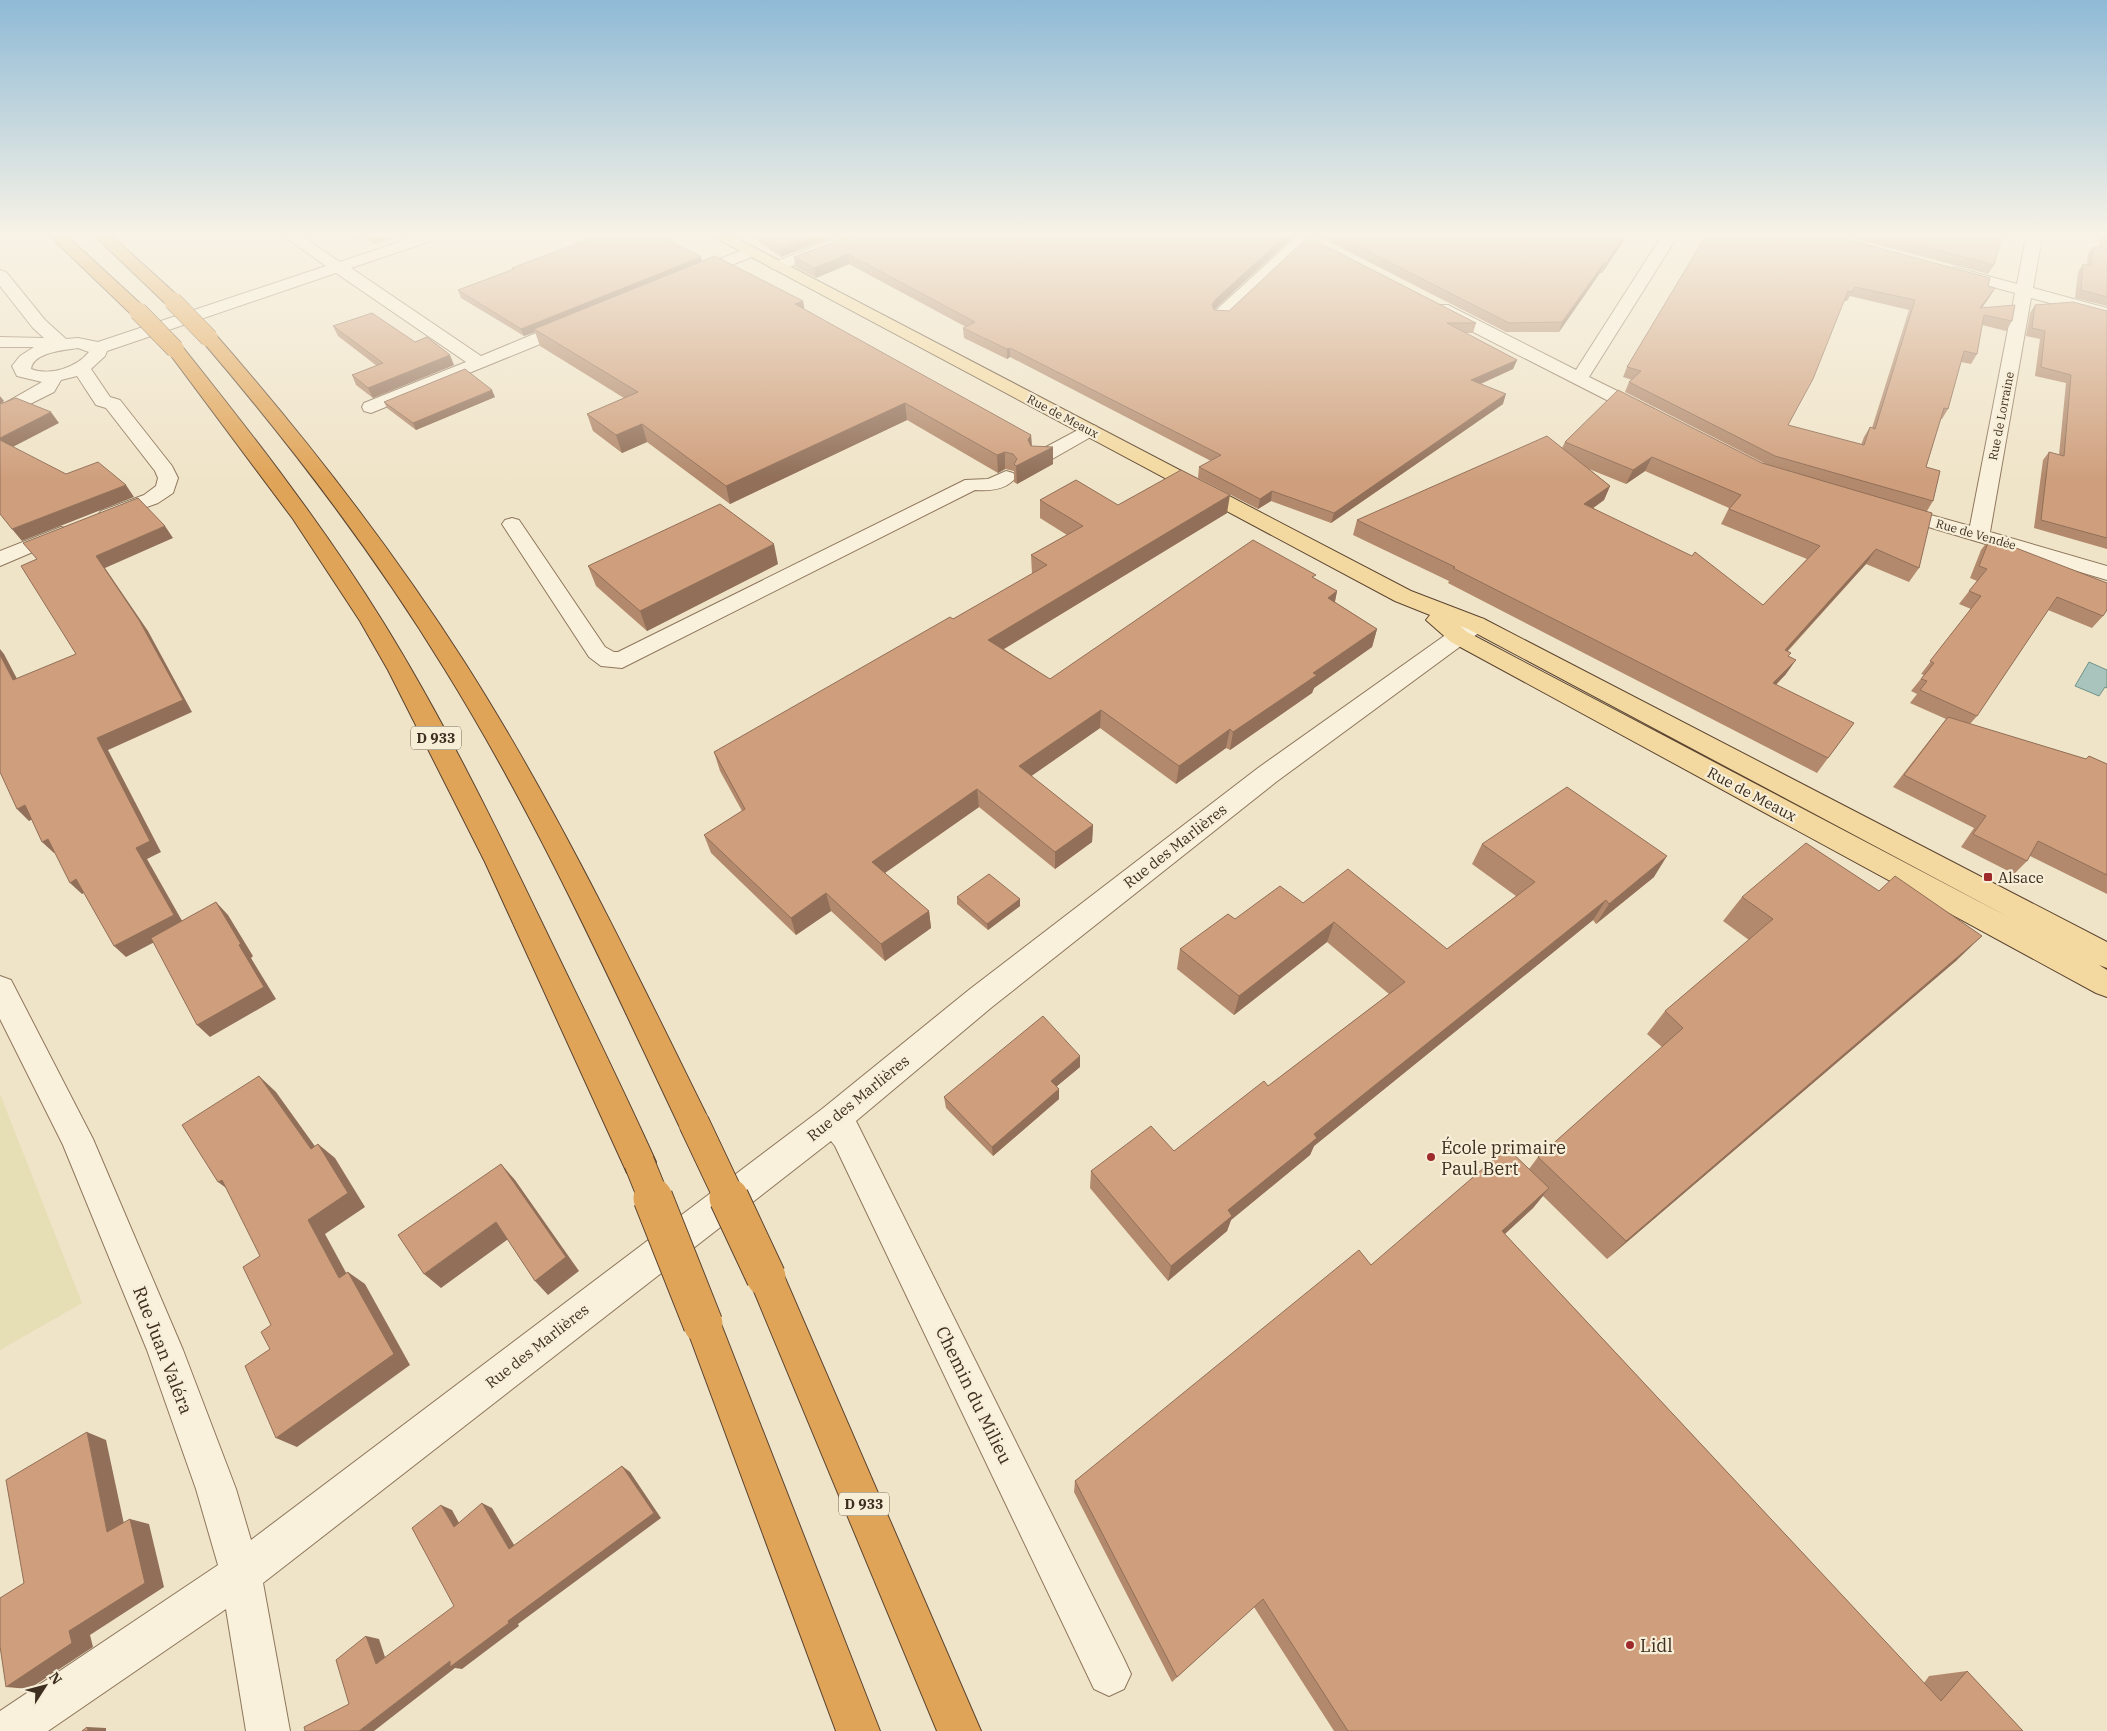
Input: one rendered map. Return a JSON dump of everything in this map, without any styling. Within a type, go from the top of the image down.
[{"type":"highway","name":"D 933","points":[[145,318],[175,349],[246,438],[306,521],[371,622],[408,686],[535,936],[639,1162],[703,1324],[858,1731]]},
{"type":"highway","name":"D 933","points":[[190,318],[284,424],[348,506],[417,607],[456,669],[589,908],[694,1123],[766,1277],[959,1731]]},
{"type":"main road","name":"Rue de Meaux","points":[[876,318],[1468,631],[2107,984]]},
{"type":"main road","name":"Rue de Meaux","points":[[1468,631],[2107,956]]},
{"type":"street","points":[[34,318],[62,345]]},
{"type":"street","points":[[0,341],[37,348],[78,343],[98,348],[189,318]]},
{"type":"street","points":[[413,318],[479,362]]},
{"type":"street","points":[[371,407],[587,318]]},
{"type":"street","points":[[1459,318],[1666,423]]},
{"type":"street","points":[[1579,379],[1618,318]]},
{"type":"street","name":"Rue de Lorraine","points":[[1979,535],[2020,318]]},
{"type":"street","points":[[37,321],[37,348],[22,366],[23,372],[35,377],[54,376],[81,368],[96,356],[99,352],[98,348]]},
{"type":"street","points":[[0,341],[37,321]]},
{"type":"street","points":[[0,559],[151,499],[166,489],[168,478],[164,470],[113,404],[103,401],[81,368]]},
{"type":"street","points":[[0,413],[48,388],[54,376]]},
{"type":"street","points":[[1040,458],[1089,430]]},
{"type":"street","points":[[512,524],[597,652],[609,660],[622,660],[972,484],[991,485],[1006,477]]},
{"type":"street","name":"Rue de Vendée","points":[[1875,505],[2107,573]]},
{"type":"street","name":"Rue des Marlières","points":[[9,1731],[241,1574],[833,1120],[981,998],[1267,775],[1468,631]]},
{"type":"street","name":"Rue Juan Valéra","points":[[0,989],[77,1139],[162,1340],[216,1490],[241,1574],[268,1731]]},
{"type":"street","name":"Chemin du Milieu","points":[[833,1120],[847,1135],[1109,1674]]},
{"type":"shaded area","points":[[0,1094],[82,1303],[0,1350]]},
{"type":"water","points":[[2089,662],[2107,670],[2107,688],[2105,687],[2099,696],[2075,686]]},
{"type":"building","points":[[358,318],[379,318],[415,342],[427,337],[450,355],[368,388],[352,375],[383,363],[333,326]]},
{"type":"building","points":[[503,318],[549,318],[521,329]]},
{"type":"building","points":[[562,318],[820,318],[1031,435],[1028,440],[1031,446],[1053,447],[1016,466],[1014,464],[1017,459],[1013,454],[1005,452],[997,455],[905,403],[726,486],[642,424],[616,435],[587,414],[638,392],[534,329]]},
{"type":"building","points":[[967,318],[1466,318],[1476,323],[1447,323],[1517,360],[1471,380],[1506,394],[1334,513],[1272,491],[1260,499],[1199,467],[1221,455],[1010,348],[1007,349],[963,328],[975,322]]},
{"type":"building","points":[[1499,318],[1565,318],[1562,322],[1509,323]]},
{"type":"building","points":[[1657,318],[1837,318],[1813,379],[1788,425],[1864,445],[1870,427],[1875,429],[1909,318],[1984,318],[1977,354],[1964,351],[1948,409],[1944,408],[1926,467],[1940,471],[1933,501],[1775,456],[1629,382],[1641,371],[1627,367]]},
{"type":"building","points":[[1997,318],[2013,318],[2012,321]]},
{"type":"building","points":[[2033,318],[2107,318],[2107,538],[2041,520],[2049,452],[2064,456],[2071,375],[2041,367],[2045,331],[2032,328]]},
{"type":"building","points":[[465,369],[492,390],[413,423],[384,402]]},
{"type":"building","points":[[1618,390],[1762,463],[1932,513],[1919,568],[1876,549],[1785,650],[1791,653],[1788,656],[1796,660],[1773,683],[1854,723],[1828,758],[1453,568],[1455,567],[1357,520],[1547,436],[1610,486],[1584,504],[1692,556],[1695,552],[1763,605],[1820,546],[1729,509],[1741,495],[1652,457],[1633,470],[1565,442]]},
{"type":"building","points":[[16,398],[51,412],[0,438],[0,404]]},
{"type":"building","points":[[0,440],[66,474],[98,462],[126,485],[12,529],[0,514]]},
{"type":"building","points":[[1181,470],[1230,495],[988,640],[1050,679],[1253,540],[1316,575],[1312,577],[1337,591],[1328,598],[1377,629],[1313,673],[1317,675],[1233,732],[1230,729],[1179,766],[1101,710],[1019,766],[1093,825],[1055,852],[977,789],[872,862],[929,911],[881,944],[826,893],[791,918],[704,835],[745,809],[714,752],[950,617],[953,619],[1047,565],[1031,555],[1083,526],[1040,500],[1076,480],[1118,505]]},
{"type":"building","points":[[138,498],[165,526],[96,556],[139,620],[183,700],[97,738],[150,841],[136,848],[174,915],[114,946],[76,879],[70,883],[48,839],[42,842],[25,805],[17,809],[0,772],[0,655],[13,680],[76,654],[21,566],[37,559],[23,543]]},
{"type":"building","points":[[720,504],[774,544],[640,611],[588,566]]},
{"type":"building","points":[[1990,538],[2107,583],[2107,610],[2103,616],[2057,597],[1977,716],[1920,690],[1927,681],[1921,679],[1934,663],[1930,661],[1981,596],[1969,591],[1987,569],[1979,566]]},
{"type":"building","points":[[1948,717],[2086,759],[2089,756],[2107,764],[2107,875],[2038,841],[2027,861],[1973,834],[1986,816],[1904,775]]},
{"type":"building","points":[[1567,787],[1667,856],[1609,904],[1606,900],[1314,1134],[1317,1138],[1228,1210],[1232,1216],[1171,1266],[1091,1171],[1151,1126],[1174,1151],[1264,1081],[1268,1086],[1405,982],[1334,922],[1239,996],[1180,949],[1228,914],[1235,919],[1280,886],[1303,903],[1348,869],[1447,949],[1535,882],[1482,844]]},
{"type":"building","points":[[1806,843],[1879,891],[1895,876],[1982,936],[1626,1241],[1538,1157],[1683,1028],[1665,1011],[1773,919],[1742,897]]},
{"type":"building","points":[[989,874],[1020,899],[987,924],[957,897]]},
{"type":"building","points":[[216,902],[264,987],[197,1025],[151,938]]},
{"type":"building","points":[[1043,1016],[1080,1056],[1051,1081],[1059,1089],[992,1147],[944,1097]]},
{"type":"building","points":[[259,1076],[311,1149],[318,1144],[348,1193],[308,1220],[339,1278],[348,1272],[394,1354],[276,1438],[245,1366],[270,1349],[261,1332],[271,1325],[243,1267],[260,1256],[222,1180],[218,1182],[182,1125]]},
{"type":"building","points":[[1507,1148],[1549,1188],[1502,1231],[1941,1701],[1967,1671],[2023,1731],[1348,1731],[1263,1599],[1177,1677],[1075,1481],[1359,1250],[1371,1265]]},
{"type":"building","points":[[501,1164],[566,1257],[535,1281],[496,1222],[424,1274],[398,1235]]},
{"type":"building","points":[[87,1432],[107,1532],[130,1519],[145,1583],[69,1631],[72,1643],[6,1687],[0,1646],[0,1598],[24,1583],[6,1480]]},
{"type":"building","points":[[622,1466],[654,1513],[508,1621],[509,1623],[450,1667],[450,1661],[359,1731],[305,1731],[304,1727],[349,1704],[336,1660],[366,1636],[376,1664],[454,1606],[412,1528],[441,1505],[454,1527],[482,1503],[509,1549]]},
{"type":"place","name":"Alsace","points":[[1988,877]]},
{"type":"place","name":"École primaire Paul Bert","points":[[1431,1157]]},
{"type":"place","name":"Lidl","points":[[1630,1645]]}]
